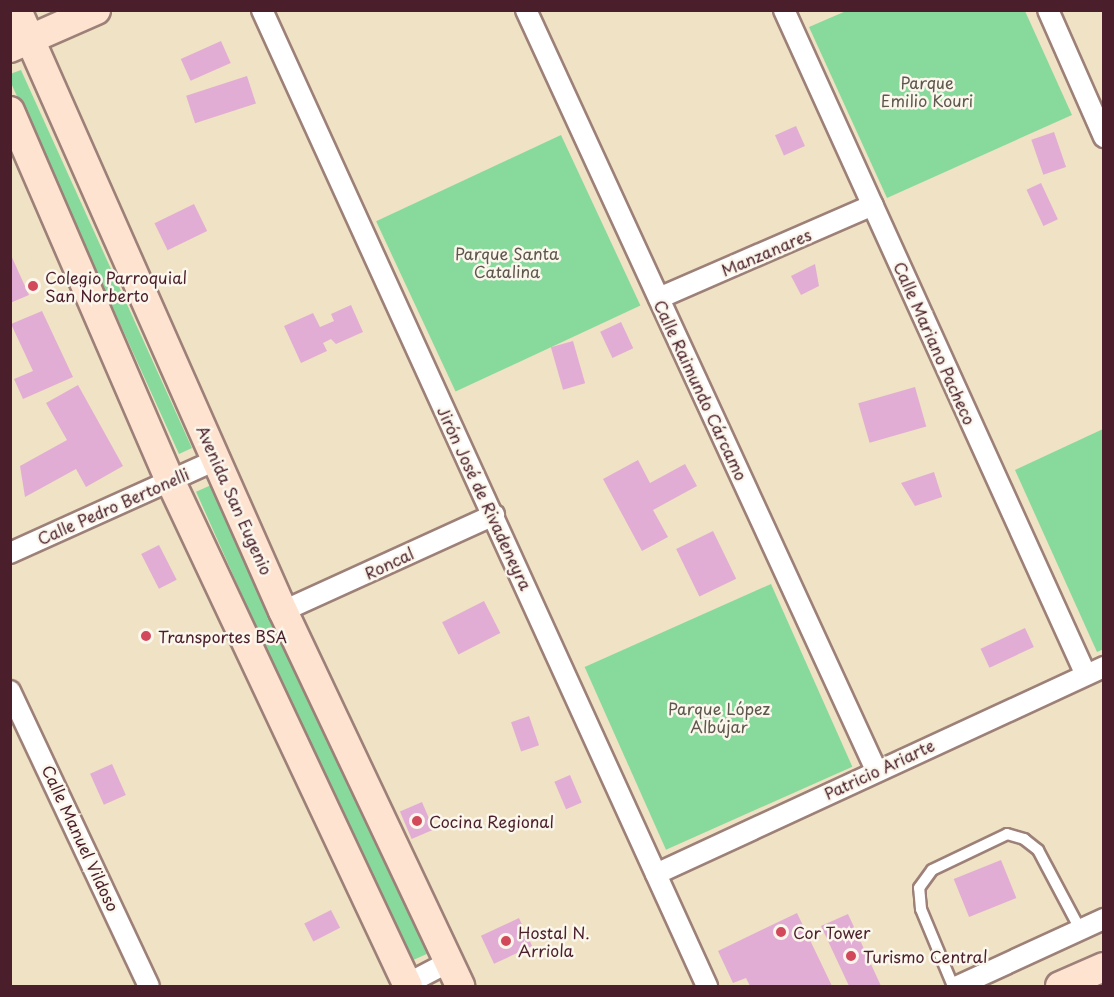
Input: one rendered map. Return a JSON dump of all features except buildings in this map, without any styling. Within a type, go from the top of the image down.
[{"type":"street","name":"Avenida San Eugenio","points":[[17,10],[20,44],[216,460],[283,611],[455,974]]},
{"type":"street","points":[[20,44],[96,10]]},
{"type":"street","name":"Jirón José de Rivadeneyra","points":[[262,10],[494,515],[707,987]]},
{"type":"street","name":"Calle Raimundo Cárcamo","points":[[526,10],[876,770]]},
{"type":"street","name":"Calle Mariano Pacheco","points":[[784,10],[873,206],[1095,671]]},
{"type":"street","points":[[1048,10],[1104,137]]},
{"type":"street","points":[[10,111],[170,480],[406,986],[455,974]]},
{"type":"street","name":"Manzanares","points":[[659,298],[873,206]]},
{"type":"street","name":"Calle Pedro Bertonelli","points":[[10,553],[216,460]]},
{"type":"street","name":"Roncal","points":[[283,611],[494,515]]},
{"type":"street","name":"Patricio Ariarte","points":[[656,874],[876,770],[1095,671]]},
{"type":"street","name":"Calle Manuel Vildoso","points":[[10,691],[149,987]]},
{"type":"street","points":[[958,987],[1104,919]]},
{"type":"street","points":[[1060,987],[1097,974]]},
{"type":"lane","points":[[953,987],[921,909],[918,888],[932,870],[1008,834],[1024,839],[1038,850],[1080,929]]},
{"type":"green space","name":"Parque Emilio Kouri","points":[[846,11],[1025,11],[1072,115],[887,198],[809,27]]},
{"type":"green space","points":[[21,70],[192,448],[179,454],[11,83],[10,74]]},
{"type":"green space","name":"Parque Santa Catalina","points":[[561,135],[640,305],[456,392],[376,221]]},
{"type":"green space","points":[[1103,429],[1104,649],[1097,652],[1015,470]]},
{"type":"green space","points":[[218,482],[428,953],[406,963],[196,492]]},
{"type":"green space","name":"Parque López Albújar","points":[[771,584],[852,767],[666,850],[585,667]]},
{"type":"place","name":"Colegio Parroquial San Norberto","points":[[33,286]]},
{"type":"place","name":"Transportes BSA","points":[[146,636]]},
{"type":"place","name":"Cocina Regional","points":[[417,821]]},
{"type":"place","name":"Cor Tower","points":[[781,932]]},
{"type":"place","name":"Hostal N. Arriola","points":[[506,941]]},
{"type":"place","name":"Turismo Central","points":[[851,956]]}]
